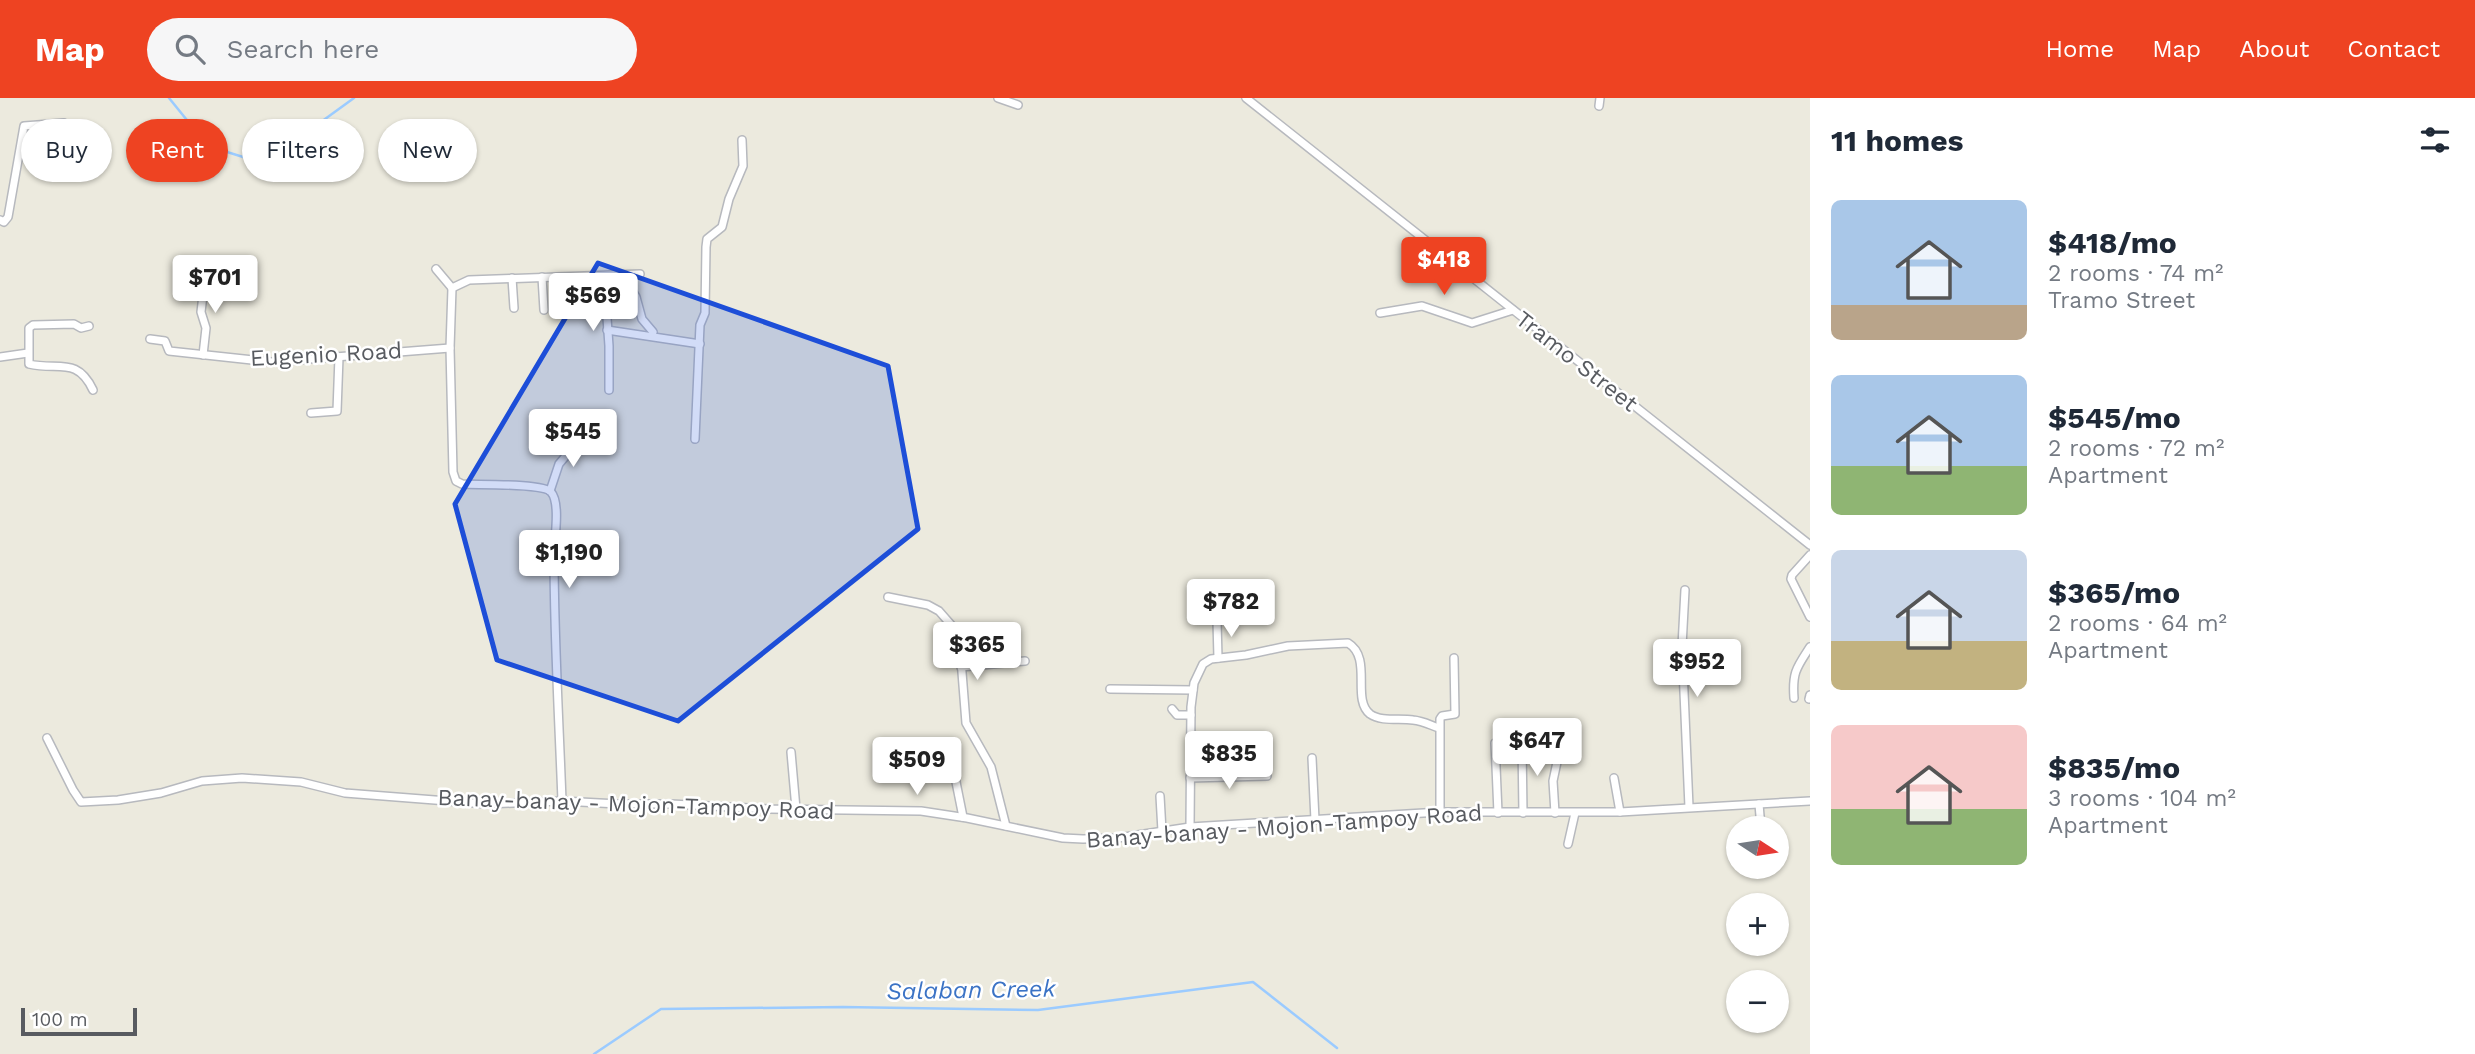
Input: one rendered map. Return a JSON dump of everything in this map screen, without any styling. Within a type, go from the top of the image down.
[{"type":"street","points":[[998,98],[1018,105]]},
{"type":"street","name":"Tramo Street","points":[[1245,98],[1810,545]]},
{"type":"street","points":[[695,439],[700,325],[705,313],[707,239],[722,228],[729,200],[743,166],[742,140]]},
{"type":"street","points":[[0,220],[4,222],[8,217],[21,143]]},
{"type":"street","points":[[203,355],[206,328],[201,312],[206,270]]},
{"type":"street","points":[[436,270],[452,288],[450,348],[453,472],[456,481],[462,484],[522,486],[550,491]]},
{"type":"street","points":[[452,288],[469,281],[640,274]]},
{"type":"street","points":[[622,275],[636,298],[642,319],[653,332]]},
{"type":"street","points":[[604,276],[609,390]]},
{"type":"street","points":[[542,277],[544,310]]},
{"type":"street","points":[[512,278],[514,308]]},
{"type":"street","points":[[1380,313],[1422,306],[1472,323],[1513,310]]},
{"type":"street","points":[[89,326],[81,328],[74,324],[33,325],[29,328],[28,353],[29,364],[67,366],[79,370],[88,378],[93,390]]},
{"type":"street","points":[[607,330],[700,344]]},
{"type":"street","name":"Eugenio Road","points":[[150,339],[165,341],[169,351],[271,362],[450,348]]},
{"type":"street","points":[[0,357],[28,353]]},
{"type":"street","points":[[311,413],[337,411],[339,357]]},
{"type":"street","points":[[562,801],[554,557],[556,507],[550,491],[559,464],[580,439]]},
{"type":"street","points":[[1810,555],[1795,570],[1791,579],[1810,617]]},
{"type":"street","points":[[1685,590],[1682,646],[1689,807]]},
{"type":"street","points":[[888,597],[928,605],[939,611],[956,635],[966,723],[991,767],[1006,826]]},
{"type":"street","points":[[1217,621],[1218,658]]},
{"type":"street","points":[[1190,827],[1193,690],[1203,664],[1211,659],[1288,646],[1348,643],[1354,646],[1359,654],[1363,704],[1369,713],[1379,718],[1416,720],[1439,728]]},
{"type":"street","points":[[1794,698],[1796,667],[1810,647]]},
{"type":"street","points":[[1440,812],[1439,728],[1441,716],[1455,713],[1454,658]]},
{"type":"street","points":[[961,667],[1025,660]]},
{"type":"street","points":[[1110,689],[1193,690]]},
{"type":"street","points":[[1172,709],[1177,715],[1191,715]]},
{"type":"street","name":"Banay-banay - Mojon-Tampoy Road","points":[[47,738],[72,790],[81,802],[118,800],[161,793],[202,782],[242,778],[301,782],[345,793],[485,804],[562,801],[920,811],[1063,838],[1083,839],[1118,838],[1190,827],[1440,812],[1620,812],[1810,801]]},
{"type":"street","points":[[1495,743],[1498,813]]},
{"type":"street","points":[[1522,743],[1523,813]]},
{"type":"street","points":[[791,752],[796,809]]},
{"type":"street","points":[[1312,758],[1315,820]]},
{"type":"street","points":[[1555,813],[1553,780],[1558,762]]},
{"type":"street","points":[[1190,778],[1267,776]]},
{"type":"street","points":[[955,777],[963,817]]},
{"type":"street","points":[[1614,778],[1620,812]]},
{"type":"street","points":[[1160,796],[1162,831]]},
{"type":"street","points":[[1759,804],[1760,816]]},
{"type":"street","points":[[1569,844],[1575,813]]},
{"type":"highlighted area","points":[[598,263],[888,366],[918,529],[678,721],[497,660],[455,504]]},
{"type":"waterway","points":[[169,98],[208,146],[256,161],[314,127],[354,98]]},
{"type":"waterway","name":"Salaban Creek","points":[[594,1054],[661,1009],[843,1007],[1038,1010],[1253,982],[1337,1048]]}]
